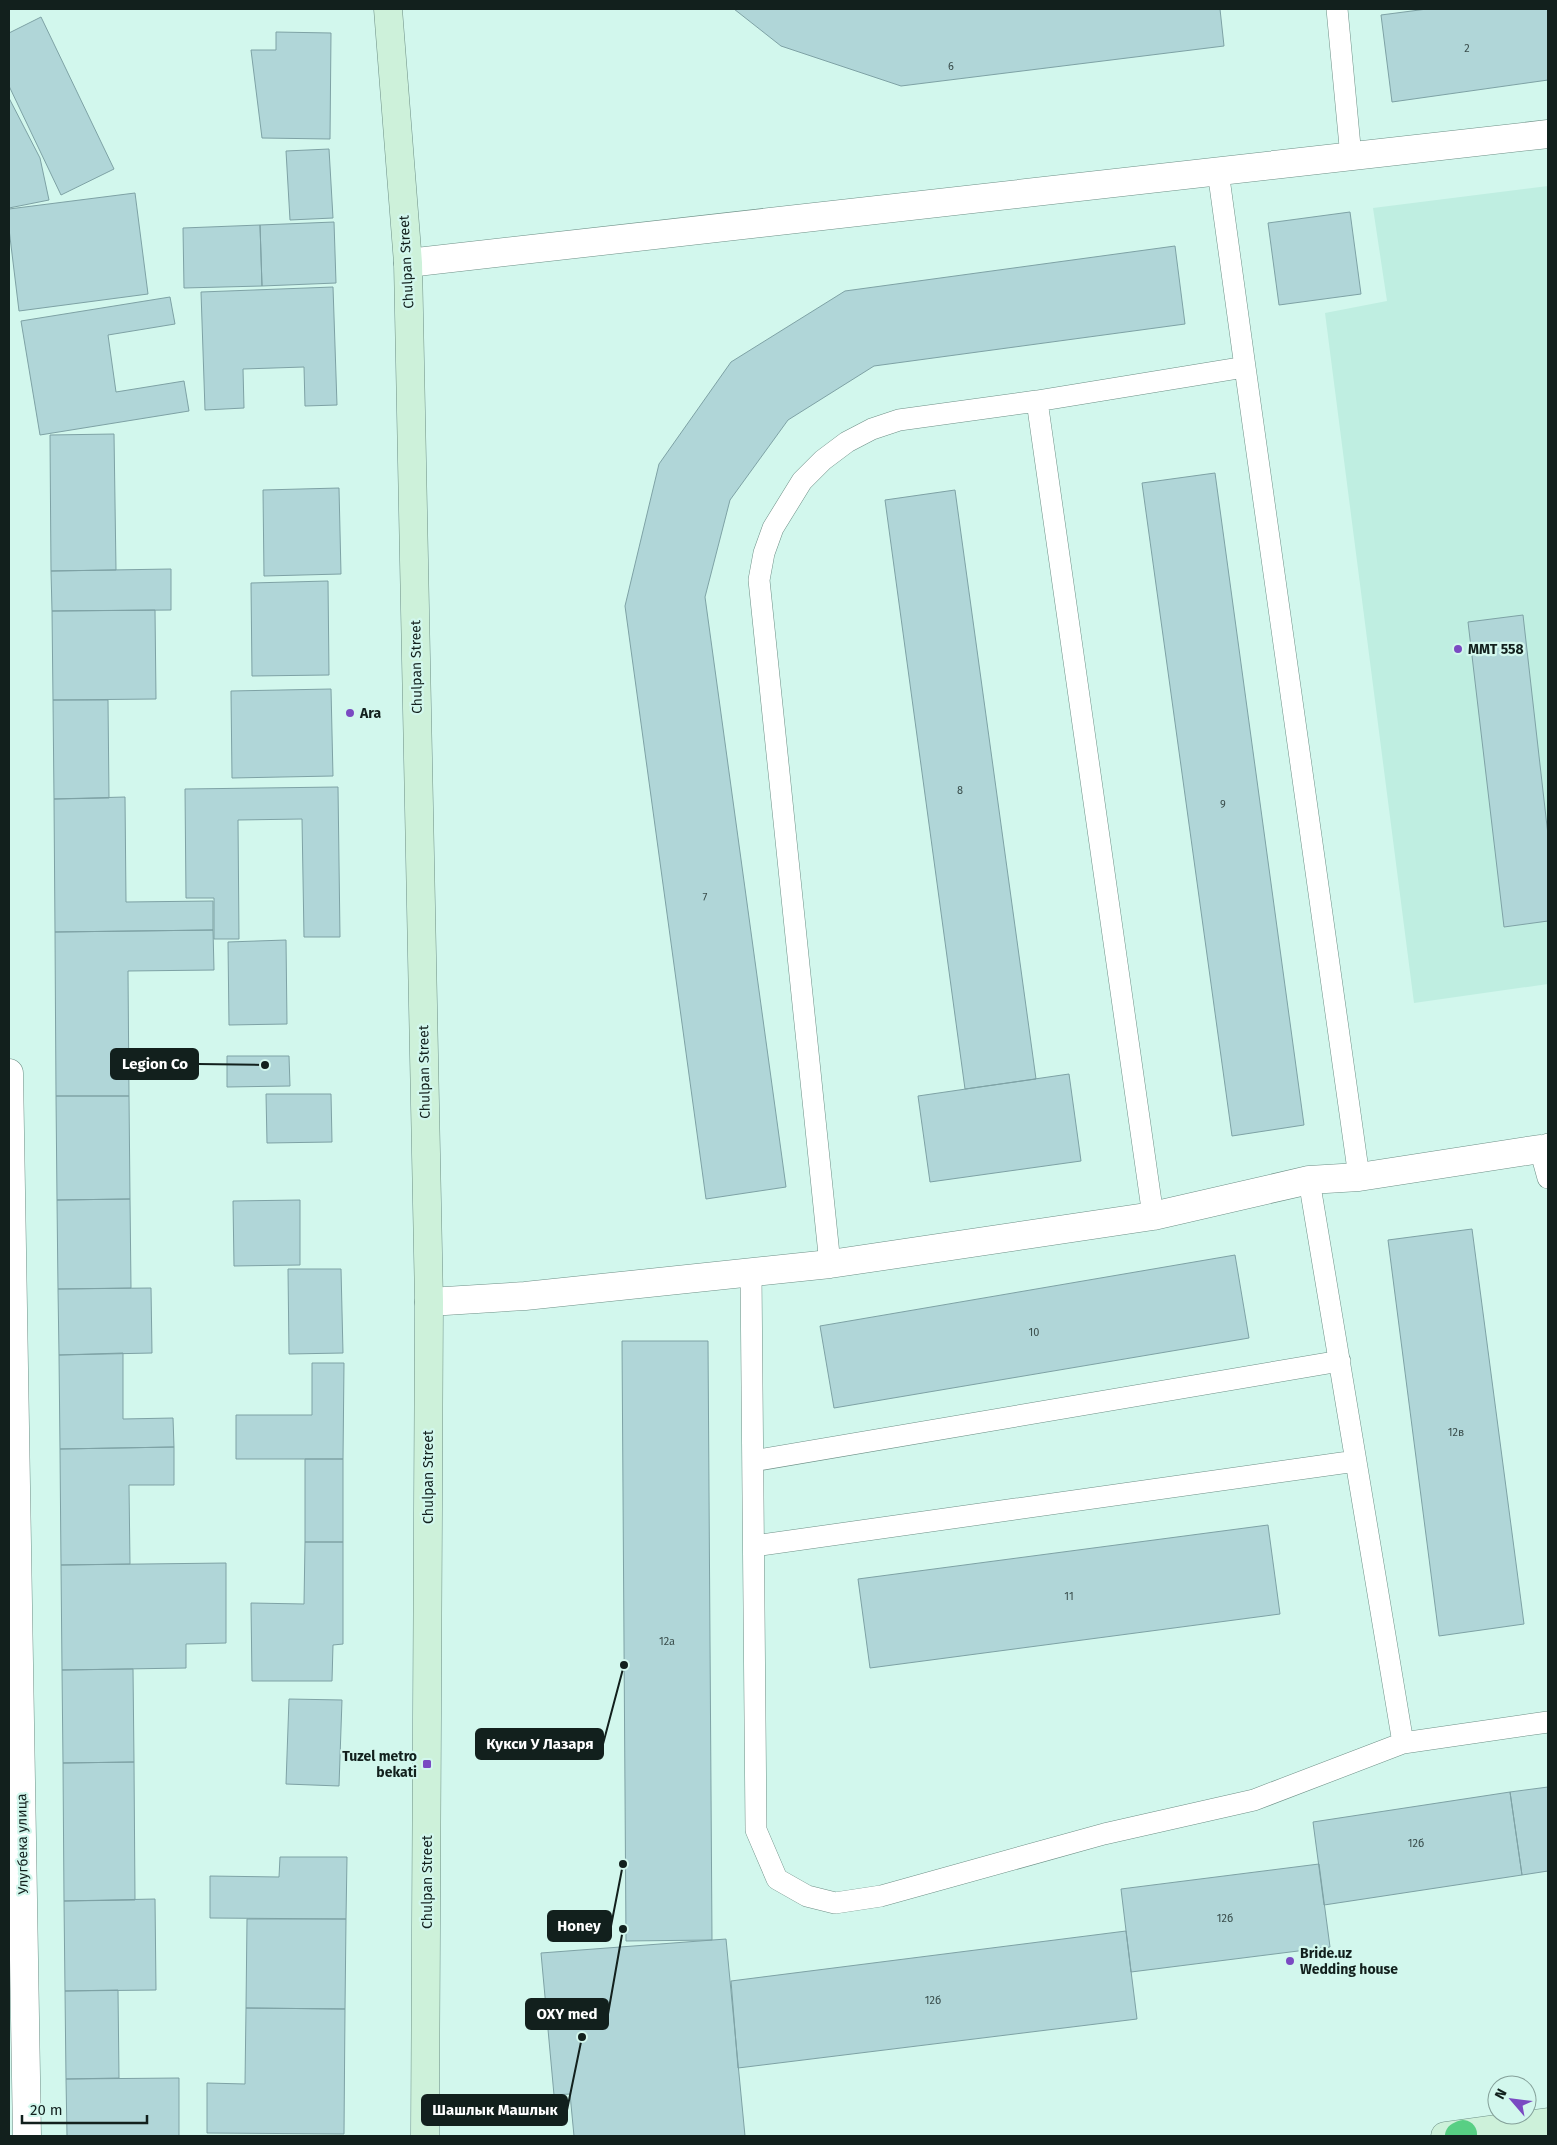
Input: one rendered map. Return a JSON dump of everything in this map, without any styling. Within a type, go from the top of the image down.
[{"type":"main road","name":"Chulpan Street","points":[[388,9],[408,263],[429,1302],[426,2136]]},
{"type":"main road","points":[[1456,2136],[1548,2122]]},
{"type":"street","points":[[408,263],[1548,134]]},
{"type":"street","name":"Улугбека улица","points":[[9,1073],[27,2136]]},
{"type":"street","points":[[429,1302],[525,1296],[830,1264],[1152,1216],[1309,1180],[1359,1176],[1544,1147]]},
{"type":"lane","points":[[1337,9],[1351,157]]},
{"type":"lane","points":[[1218,171],[1359,1176]]},
{"type":"lane","points":[[830,1264],[759,580],[764,553],[773,528],[802,481],[823,460],[847,442],[872,429],[899,420],[1037,401],[1244,367]]},
{"type":"lane","points":[[1037,401],[1152,1216]]},
{"type":"lane","points":[[1544,1147],[1548,1178]]},
{"type":"lane","points":[[1309,1180],[1403,1743]]},
{"type":"lane","points":[[751,1273],[756,1830],[777,1879],[807,1896],[835,1903],[881,1896],[1104,1834],[1254,1800],[1403,1743],[1548,1722]]},
{"type":"lane","points":[[753,1461],[1340,1361]]},
{"type":"lane","points":[[754,1546],[1356,1461]]},
{"type":"shaded area","name":"MMT 558","points":[[1548,186],[1548,984],[1414,1003],[1325,313],[1387,301],[1373,208]]},
{"type":"building","points":[[734,9],[1220,9],[1224,46],[901,86],[781,46]]},
{"type":"building","points":[[1427,9],[1548,9],[1548,80],[1392,102],[1381,15]]},
{"type":"building","points":[[41,17],[114,169],[61,195],[9,86],[9,33]]},
{"type":"building","points":[[276,32],[331,33],[330,139],[262,138],[251,50],[276,50]]},
{"type":"building","points":[[9,98],[40,158],[49,200],[9,208]]},
{"type":"building","points":[[329,149],[333,218],[290,220],[286,151]]},
{"type":"building","points":[[135,193],[148,294],[19,311],[9,229],[9,209]]},
{"type":"building","points":[[1350,212],[1361,294],[1279,305],[1268,223]]},
{"type":"building","points":[[334,222],[336,283],[262,286],[260,225]]},
{"type":"building","points":[[260,225],[262,286],[184,288],[183,228]]},
{"type":"building","points":[[1175,246],[1185,324],[874,366],[788,420],[730,500],[705,597],[786,1187],[706,1199],[625,606],[659,464],[731,362],[845,291]]},
{"type":"building","points":[[333,287],[337,405],[305,406],[304,367],[243,369],[244,408],[205,410],[201,292]]},
{"type":"building","points":[[170,297],[175,324],[108,335],[116,392],[184,381],[189,411],[40,435],[21,321]]},
{"type":"building","points":[[114,434],[116,570],[51,571],[50,435]]},
{"type":"building","points":[[1215,473],[1304,1125],[1232,1136],[1142,483]]},
{"type":"building","points":[[339,488],[341,574],[264,576],[263,490]]},
{"type":"building","points":[[955,490],[1036,1079],[965,1089],[885,500]]},
{"type":"building","points":[[171,569],[171,610],[52,611],[51,571]]},
{"type":"building","points":[[328,581],[329,675],[252,676],[251,583]]},
{"type":"building","points":[[155,610],[156,699],[53,700],[52,611]]},
{"type":"building","points":[[1523,615],[1548,835],[1548,921],[1504,927],[1468,622]]},
{"type":"building","points":[[331,689],[333,776],[232,778],[231,691]]},
{"type":"building","points":[[53,700],[108,700],[109,798],[54,799]]},
{"type":"building","points":[[338,787],[340,937],[304,937],[302,819],[238,820],[239,939],[214,939],[214,898],[186,898],[185,789]]},
{"type":"building","points":[[125,797],[126,902],[213,901],[213,930],[55,932],[54,799]]},
{"type":"building","points":[[213,930],[214,970],[128,971],[129,1096],[56,1096],[55,932]]},
{"type":"building","points":[[286,940],[287,1024],[229,1025],[228,942]]},
{"type":"building","points":[[227,1056],[289,1056],[290,1086],[227,1087]]},
{"type":"building","points":[[1069,1074],[1081,1161],[930,1182],[918,1096]]},
{"type":"building","points":[[266,1094],[331,1094],[332,1142],[267,1143]]},
{"type":"building","points":[[56,1096],[129,1096],[130,1199],[57,1200]]},
{"type":"building","points":[[130,1199],[131,1288],[58,1289],[57,1200]]},
{"type":"building","points":[[300,1200],[300,1265],[234,1266],[233,1201]]},
{"type":"building","points":[[1472,1229],[1524,1624],[1439,1636],[1388,1240]]},
{"type":"building","points":[[1235,1255],[1249,1338],[834,1408],[820,1326]]},
{"type":"building","points":[[288,1269],[341,1269],[343,1353],[289,1354]]},
{"type":"building","points":[[151,1288],[152,1353],[59,1355],[58,1289]]},
{"type":"building","points":[[622,1341],[708,1341],[712,1940],[626,1941]]},
{"type":"building","points":[[123,1353],[123,1419],[173,1418],[174,1447],[60,1449],[59,1355]]},
{"type":"building","points":[[312,1363],[344,1363],[343,1459],[236,1459],[236,1415],[312,1415]]},
{"type":"building","points":[[174,1447],[174,1485],[129,1485],[130,1564],[61,1565],[60,1449]]},
{"type":"building","points":[[305,1459],[343,1459],[343,1542],[305,1542]]},
{"type":"building","points":[[1268,1525],[1280,1614],[870,1668],[858,1579]]},
{"type":"building","points":[[305,1542],[343,1542],[343,1644],[333,1645],[332,1681],[252,1681],[251,1603],[304,1604]]},
{"type":"building","points":[[226,1563],[226,1643],[186,1644],[186,1668],[62,1670],[61,1565]]},
{"type":"building","points":[[133,1669],[134,1762],[63,1763],[62,1670]]},
{"type":"building","points":[[289,1699],[342,1700],[339,1786],[286,1784]]},
{"type":"building","points":[[134,1762],[135,1900],[64,1901],[63,1763]]},
{"type":"building","points":[[1548,1787],[1548,1871],[1522,1875],[1510,1792]]},
{"type":"building","points":[[1510,1792],[1522,1875],[1324,1905],[1313,1822]]},
{"type":"building","points":[[280,1857],[347,1857],[346,1919],[210,1918],[210,1876],[279,1877]]},
{"type":"building","points":[[1319,1864],[1330,1947],[1131,1972],[1121,1889]]},
{"type":"building","points":[[155,1899],[156,1990],[65,1991],[64,1901]]},
{"type":"building","points":[[247,1919],[346,1919],[345,2009],[246,2008]]},
{"type":"building","points":[[1126,1931],[1137,2019],[738,2068],[731,1981]]},
{"type":"building","points":[[726,1939],[745,2136],[574,2136],[570,2094],[554,2095],[541,1953]]},
{"type":"building","points":[[118,1990],[119,2078],[66,2079],[65,1991]]},
{"type":"building","points":[[246,2008],[345,2009],[344,2134],[207,2133],[207,2083],[245,2084]]},
{"type":"building","points":[[179,2078],[179,2136],[67,2136],[66,2079]]},
{"type":"place","name":"MMT 558","points":[[1458,649]]},
{"type":"place","name":"Ara","points":[[350,713]]},
{"type":"place","name":"Legion Co","points":[[265,1065]]},
{"type":"place","name":"Кукси У Лазаря","points":[[624,1665]]},
{"type":"place","name":"Tuzel metro bekati","points":[[427,1764]]},
{"type":"place","name":"Honey","points":[[623,1864]]},
{"type":"place","name":"OXY med","points":[[623,1929]]},
{"type":"place","name":"Bride.uz Wedding house","points":[[1290,1961]]},
{"type":"place","name":"Шашлык Машлык","points":[[582,2037]]}]
